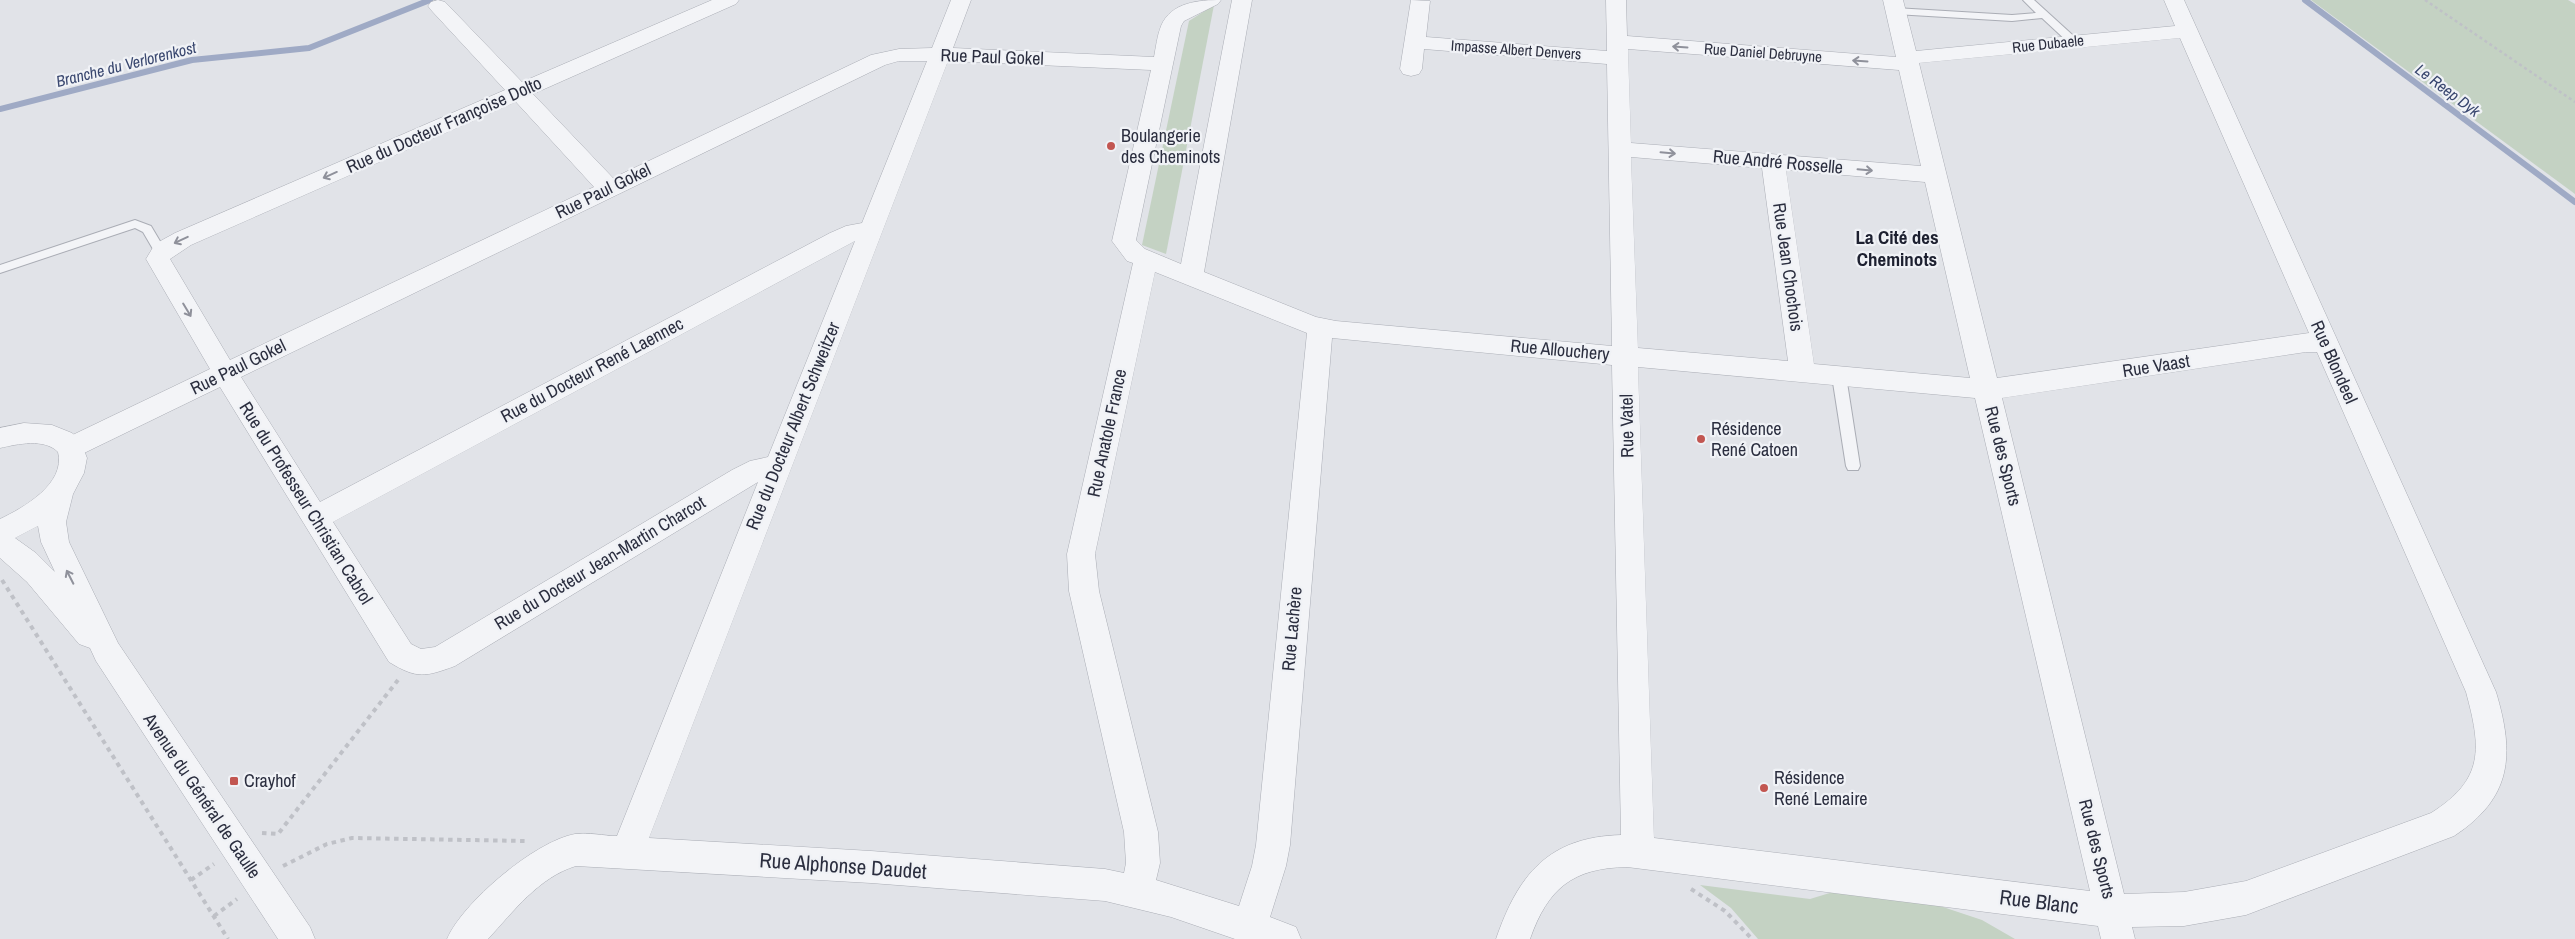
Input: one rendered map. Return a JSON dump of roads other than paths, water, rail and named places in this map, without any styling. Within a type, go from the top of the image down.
[{"type":"street","name":"Rue du Docteur Françoise Dolto","points":[[161,253],[183,239],[729,0]]},
{"type":"street","name":"Rue du Docteur Albert Schweitzer","points":[[627,853],[939,54],[962,0]]},
{"type":"street","points":[[1191,277],[1242,0]]},
{"type":"street","name":"Rue Vatel","points":[[1616,0],[1638,853]]},
{"type":"street","name":"Rue Blondeel","points":[[2174,0],[2481,692]]},
{"type":"street","points":[[1411,69],[1420,1]]},
{"type":"street","points":[[1146,259],[1132,252],[1126,245],[1124,236],[1173,23],[1177,17],[1202,2]]},
{"type":"street","name":"Rue des Sports","points":[[1894,5],[2115,925]]},
{"type":"street","points":[[438,6],[610,188]]},
{"type":"street","name":"Rue Dubaele","points":[[1908,61],[2189,31]]},
{"type":"street","name":"Impasse Albert Denvers","points":[[1415,42],[1618,50]]},
{"type":"street","name":"Rue Daniel Debruyne","points":[[1618,50],[1908,61]]},
{"type":"street","name":"Rue Paul Gokel","points":[[70,448],[868,64],[899,55],[939,54],[1164,64]]},
{"type":"street","name":"Rue André Rosselle","points":[[1620,149],[1935,176]]},
{"type":"street","name":"Rue Jean Chochois","points":[[1774,162],[1802,372]]},
{"type":"street","name":"Rue du Docteur René Laennec","points":[[315,518],[838,239],[854,232],[870,231]]},
{"type":"street","name":"Rue du Professeur Christian Cabrol","points":[[161,253],[158,262],[315,518],[400,653],[418,662]]},
{"type":"street","name":"Rue Allouchery","points":[[1146,259],[1320,327],[1986,389]]},
{"type":"street","name":"Rue Anatole France","points":[[1137,891],[1143,863],[1140,832],[1084,591],[1081,554],[1146,259]]},
{"type":"street","name":"Rue Lachère","points":[[1248,927],[1269,866],[1273,844],[1320,327]]},
{"type":"street","name":"Rue Vaast","points":[[1986,389],[2017,387],[2306,343],[2325,342]]},
{"type":"street","points":[[0,532],[32,515],[60,490],[71,469],[73,458],[70,448],[54,436],[36,433],[5,435]]},
{"type":"street","name":"Rue du Docteur Jean-Martin Charcot","points":[[418,662],[437,660],[452,652],[751,473],[777,467]]},
{"type":"street","name":"Avenue du Général de Gaulle","points":[[60,490],[52,522],[55,542],[107,652],[298,939]]},
{"type":"street","name":"Avenue du Général de Gaulle","points":[[0,544],[24,560],[107,652]]},
{"type":"street","name":"Rue Blanc","points":[[1513,939],[1519,919],[1535,890],[1566,864],[1583,855],[1605,850],[1673,857],[2115,925],[2184,909],[2246,898],[2442,825],[2466,810],[2482,790],[2491,765],[2492,738],[2481,692]]},
{"type":"street","name":"Rue Alphonse Daudet","points":[[464,939],[533,870],[550,858],[576,850],[871,866],[1083,882],[1137,891],[1248,927]]},
{"type":"street","points":[[1248,927],[1284,939]]},
{"type":"lane","points":[[2028,0],[2074,42]]},
{"type":"lane","points":[[1894,5],[2012,18],[2045,16]]},
{"type":"lane","points":[[0,268],[135,224],[147,229],[161,253]]},
{"type":"lane","points":[[1839,376],[1853,466]]},
{"type":"waterway","name":"Branche du Verlorenkost","points":[[0,109],[192,60],[309,48],[430,0]]},
{"type":"waterway","name":"Le Reep Dyk","points":[[2305,0],[2575,202]]},
{"type":"place","name":"Boulangerie des Cheminots","points":[[1111,146]]},
{"type":"place","name":"Résidence René Catoen","points":[[1701,439]]},
{"type":"place","name":"Crayhof","points":[[234,781]]},
{"type":"place","name":"Résidence René Lemaire","points":[[1764,788]]},
{"type":"district","name":"La Cité des Cheminots","points":[[1897,248]]}]
